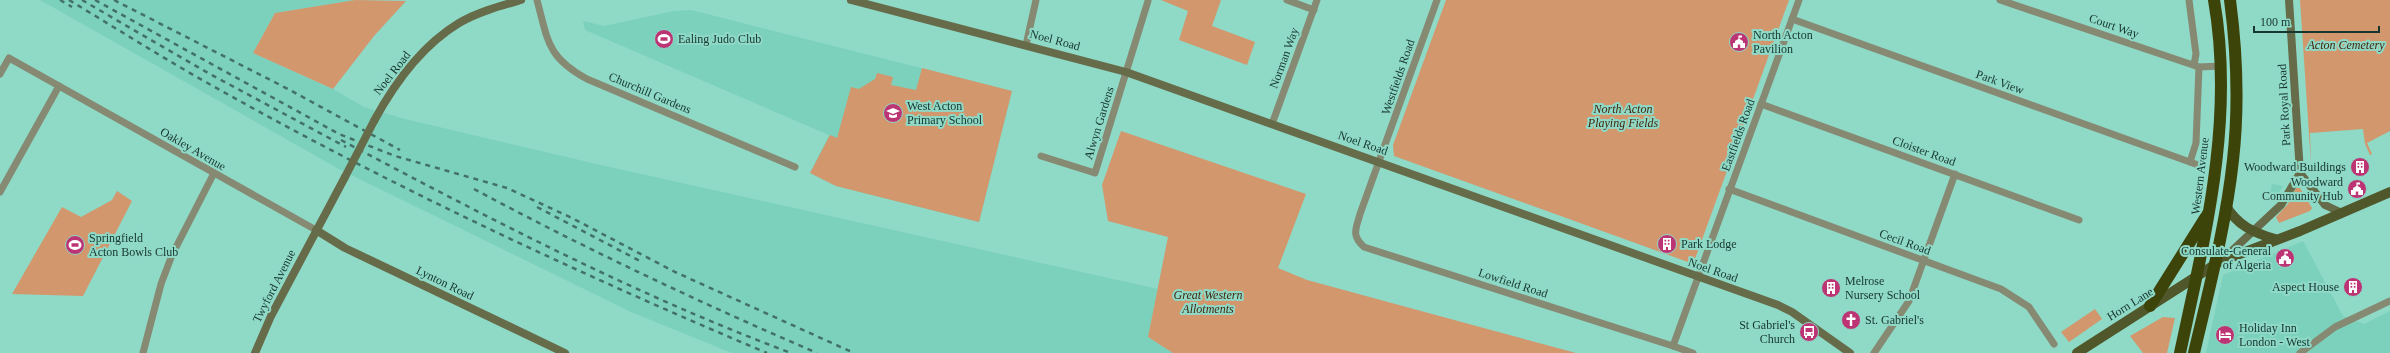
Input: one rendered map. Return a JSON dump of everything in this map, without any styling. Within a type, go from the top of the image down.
[{"type":"highway","name":"Western Avenue","points":[[2180,353],[2211,209],[2219,146],[2221,66],[2214,0]]},
{"type":"highway","points":[[2194,353],[2217,264],[2233,160],[2236,98],[2235,45],[2230,0]]},
{"type":"highway","points":[[2150,306],[2211,209]]},
{"type":"main road","name":"Horn Lane","points":[[2077,353],[2217,264],[2275,239],[2300,231],[2390,192]]},
{"type":"main road","points":[[2226,206],[2236,221],[2253,231],[2275,239]]},
{"type":"street","name":"Noel Road","points":[[316,230],[390,91],[407,70],[440,37],[458,23],[482,12],[521,0]]},
{"type":"street","name":"Churchill Gardens","points":[[537,0],[547,35],[558,59],[564,66],[587,79],[794,167]]},
{"type":"street","name":"Noel Road","points":[[851,0],[1126,72],[1380,161],[1697,277],[1778,305],[1792,312],[1850,353]]},
{"type":"street","points":[[1026,45],[1036,0]]},
{"type":"street","points":[[1287,0],[1314,10]]},
{"type":"street","name":"Norman Way","points":[[1272,124],[1317,0]]},
{"type":"street","name":"Westfields Road","points":[[1380,161],[1437,0]]},
{"type":"street","name":"Eastfields Road","points":[[1697,277],[1799,0]]},
{"type":"street","name":"Court Way","points":[[2000,0],[2197,66],[2221,66]]},
{"type":"street","points":[[2188,0],[2197,66],[2196,143],[2190,162]]},
{"type":"street","name":"Park Royal Road","points":[[2289,0],[2300,172]]},
{"type":"street","points":[[1126,72],[1148,1]]},
{"type":"street","name":"Park View","points":[[1792,18],[2201,166]]},
{"type":"street","name":"Oakley Avenue","points":[[0,74],[9,58],[316,230]]},
{"type":"street","name":"Alwyn Gardens","points":[[1041,156],[1095,173],[1126,72]]},
{"type":"street","points":[[0,192],[59,86]]},
{"type":"street","name":"Cloister Road","points":[[1761,104],[2079,220]]},
{"type":"street","name":"Lowfield Road","points":[[1380,161],[1355,232],[1357,240],[1364,246],[1673,346]]},
{"type":"street","points":[[2217,264],[2281,205],[2300,172],[2325,205],[2342,213]]},
{"type":"street","points":[[143,353],[161,284],[172,255],[214,173]]},
{"type":"street","points":[[1874,353],[1909,301],[1955,174]]},
{"type":"street","name":"Cecil Road","points":[[1729,189],[1925,260],[2015,296],[2029,307],[2054,344]]},
{"type":"street","name":"Twyford Avenue","points":[[255,353],[271,316],[316,230]]},
{"type":"street","name":"Lynton Road","points":[[316,230],[345,248],[565,353]]},
{"type":"street","points":[[1693,353],[1673,346],[1697,277]]},
{"type":"street","points":[[2300,353],[2335,327],[2390,300]]},
{"type":"shaded area","points":[[40,0],[355,0],[275,13],[253,53],[333,89],[364,107],[405,119],[592,163],[1158,289],[1148,337],[1173,353],[732,353],[631,312],[339,169]]},
{"type":"shaded area","name":"West Acton Primary School","points":[[691,10],[1012,91],[979,222],[836,186],[810,173],[829,135],[585,30],[583,21],[604,26],[674,11]]},
{"type":"shaded area","points":[[2272,184],[2283,186],[2275,199],[2269,195]]},
{"type":"shaded area","points":[[2303,241],[2343,316],[2364,324],[2390,311],[2390,353],[2206,353],[2223,275]]},
{"type":"green space","points":[[355,0],[406,1],[374,36],[333,89],[253,53],[275,13]]},
{"type":"green space","points":[[1161,0],[1221,0],[1212,26],[1255,42],[1247,65],[1179,40],[1188,11]]},
{"type":"green space","name":"North Acton Playing Fields","points":[[1446,0],[1789,0],[1695,259],[1688,262],[1394,156],[1393,145]]},
{"type":"green space","name":"Acton Cemetery","points":[[2300,0],[2390,0],[2390,131],[2367,143],[2372,154],[2370,155],[2365,144],[2363,129],[2310,133],[2311,164]]},
{"type":"green space","points":[[922,68],[1012,91],[979,222],[836,186],[810,173],[830,135],[837,138],[851,87],[859,89],[875,79],[877,73],[893,77],[891,85],[916,90]]},
{"type":"green space","name":"Great Western Allotments","points":[[1121,131],[1306,194],[1278,268],[1307,280],[1576,353],[1173,353],[1148,337],[1168,237],[1108,221],[1102,185]]},
{"type":"green space","points":[[2296,188],[2300,188],[2312,208],[2310,211],[2279,223],[2276,217],[2288,204]]},
{"type":"green space","name":"Springfield Acton Bowls Club","points":[[117,191],[132,201],[83,296],[12,294],[62,207],[81,217],[112,200]]},
{"type":"green space","points":[[2095,309],[2102,319],[2069,342],[2061,332]]},
{"type":"green space","points":[[2163,317],[2175,318],[2167,353],[2143,353],[2130,336]]},
{"type":"railway","points":[[60,0],[72,7]]},
{"type":"railway","points":[[69,0],[204,81],[342,156],[411,191],[624,291],[767,353]]},
{"type":"railway","points":[[82,0],[208,73],[346,147]]},
{"type":"railway","points":[[95,0],[339,134],[395,156],[507,188],[572,218],[675,272],[854,353]]},
{"type":"railway","points":[[114,0],[288,89],[400,150]]},
{"type":"railway","points":[[341,140],[507,226],[619,281],[791,353]]},
{"type":"railway","points":[[474,189],[644,275],[817,353]]},
{"type":"railway","points":[[537,207],[640,261]]},
{"type":"place","name":"Ealing Judo Club","points":[[664,39]]},
{"type":"place","name":"North Acton Pavilion","points":[[1739,42]]},
{"type":"place","name":"West Acton Primary School","points":[[893,113]]},
{"type":"place","name":"Woodward Buildings","points":[[2360,167]]},
{"type":"place","name":"Woodward Community Hub","points":[[2357,189]]},
{"type":"place","name":"Park Lodge","points":[[1667,244]]},
{"type":"place","name":"Springfield Acton Bowls Club","points":[[75,245]]},
{"type":"place","name":"Consulate-General of Algeria","points":[[2285,258]]},
{"type":"place","name":"Aspect House","points":[[2353,287]]},
{"type":"place","name":"Melrose Nursery School","points":[[1831,288]]},
{"type":"place","name":"St. Gabriel's","points":[[1851,320]]},
{"type":"place","name":"St Gabriel's Church","points":[[1809,332]]},
{"type":"place","name":"Holiday Inn London - West","points":[[2225,335]]}]
